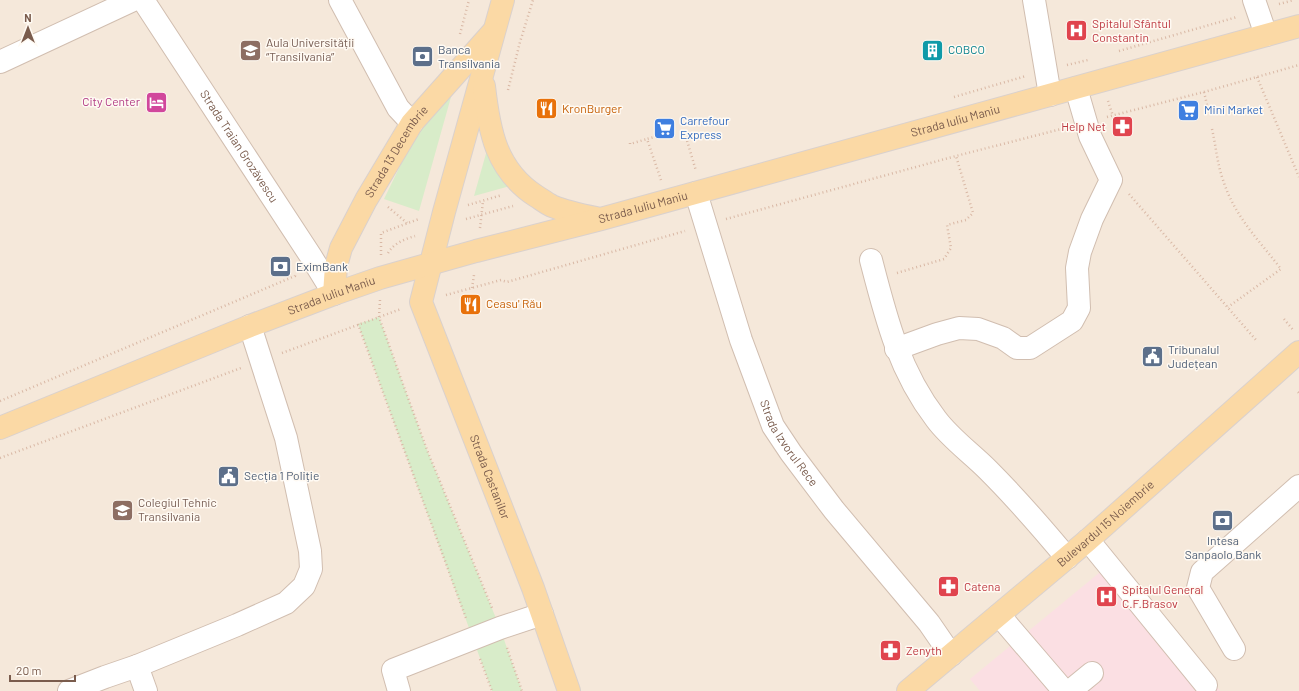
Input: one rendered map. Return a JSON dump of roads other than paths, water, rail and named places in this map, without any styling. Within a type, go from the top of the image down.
[{"type":"main road","name":"Strada 13 Decembrie","points":[[431,263],[503,0]]},
{"type":"main road","name":"Strada Iuliu Maniu","points":[[0,428],[250,326],[380,278],[431,263],[601,219],[696,183],[1050,95],[1299,26]]},
{"type":"main road","name":"Strada 13 Decembrie","points":[[334,294],[336,266],[341,248],[366,200],[412,124],[495,30]]},
{"type":"main road","points":[[482,77],[490,129],[497,150],[508,170],[525,188],[551,206],[574,214],[601,219]]},
{"type":"main road","name":"Strada Castanilor","points":[[431,263],[421,302],[542,614],[569,691]]},
{"type":"main road","name":"Bulevardul 15 Noiembrie","points":[[908,691],[1088,540],[1297,342]]},
{"type":"street","points":[[0,62],[133,0]]},
{"type":"street","name":"Strada Traian Grozăvescu","points":[[143,0],[334,294]]},
{"type":"street","points":[[340,0],[398,108],[412,124]]},
{"type":"street","points":[[1034,0],[1050,95]]},
{"type":"street","points":[[1256,5],[1266,35]]},
{"type":"street","points":[[896,349],[959,328],[978,329],[1003,338],[1017,348],[1030,348],[1072,321],[1079,308],[1078,268],[1080,252],[1092,219],[1111,180],[1086,123],[1076,88]]},
{"type":"street","name":"Strada Izvorul Rece","points":[[696,183],[706,224],[741,340],[773,426],[791,453],[834,510],[929,623],[951,655]]},
{"type":"street","points":[[873,270],[886,320],[896,349],[914,386],[936,420],[988,470],[1038,523],[1067,558]]},
{"type":"street","points":[[69,691],[137,666],[237,625],[286,603],[304,586],[311,569],[310,551],[286,438],[250,326]]},
{"type":"street","points":[[1234,649],[1198,588],[1202,572],[1299,486]]},
{"type":"street","points":[[1088,540],[1206,685]]},
{"type":"street","points":[[399,691],[393,670],[473,638],[542,614]]},
{"type":"street","points":[[999,615],[1064,691]]},
{"type":"street","points":[[137,666],[146,691]]},
{"type":"street","points":[[1070,691],[1092,673]]},
{"type":"place","name":"Spitalul Sfântul Constantin","points":[[1076,31]]},
{"type":"place","name":"Aula Universității “Transilvania”","points":[[250,50]]},
{"type":"place","name":"COBCO","points":[[933,50]]},
{"type":"place","name":"Banca Transilvania","points":[[423,57]]},
{"type":"place","name":"City Center","points":[[156,102]]},
{"type":"place","name":"KronBurger","points":[[547,109]]},
{"type":"place","name":"Mini Market","points":[[1188,110]]},
{"type":"place","name":"Help Net","points":[[1122,127]]},
{"type":"place","name":"Carrefour Express","points":[[665,128]]},
{"type":"place","name":"EximBank","points":[[280,267]]},
{"type":"place","name":"Ceasu' Rău","points":[[470,304]]},
{"type":"place","name":"Tribunalul Județean","points":[[1152,357]]},
{"type":"place","name":"Secția 1 Poliție","points":[[229,476]]},
{"type":"place","name":"Colegiul Tehnic Transilvania","points":[[123,510]]},
{"type":"place","name":"Intesa Sanpaolo Bank","points":[[1223,520]]},
{"type":"place","name":"Catena","points":[[948,587]]},
{"type":"place","name":"Spitalul General C.F.Brasov","points":[[1107,597]]},
{"type":"place","name":"Zenyth","points":[[890,651]]}]
